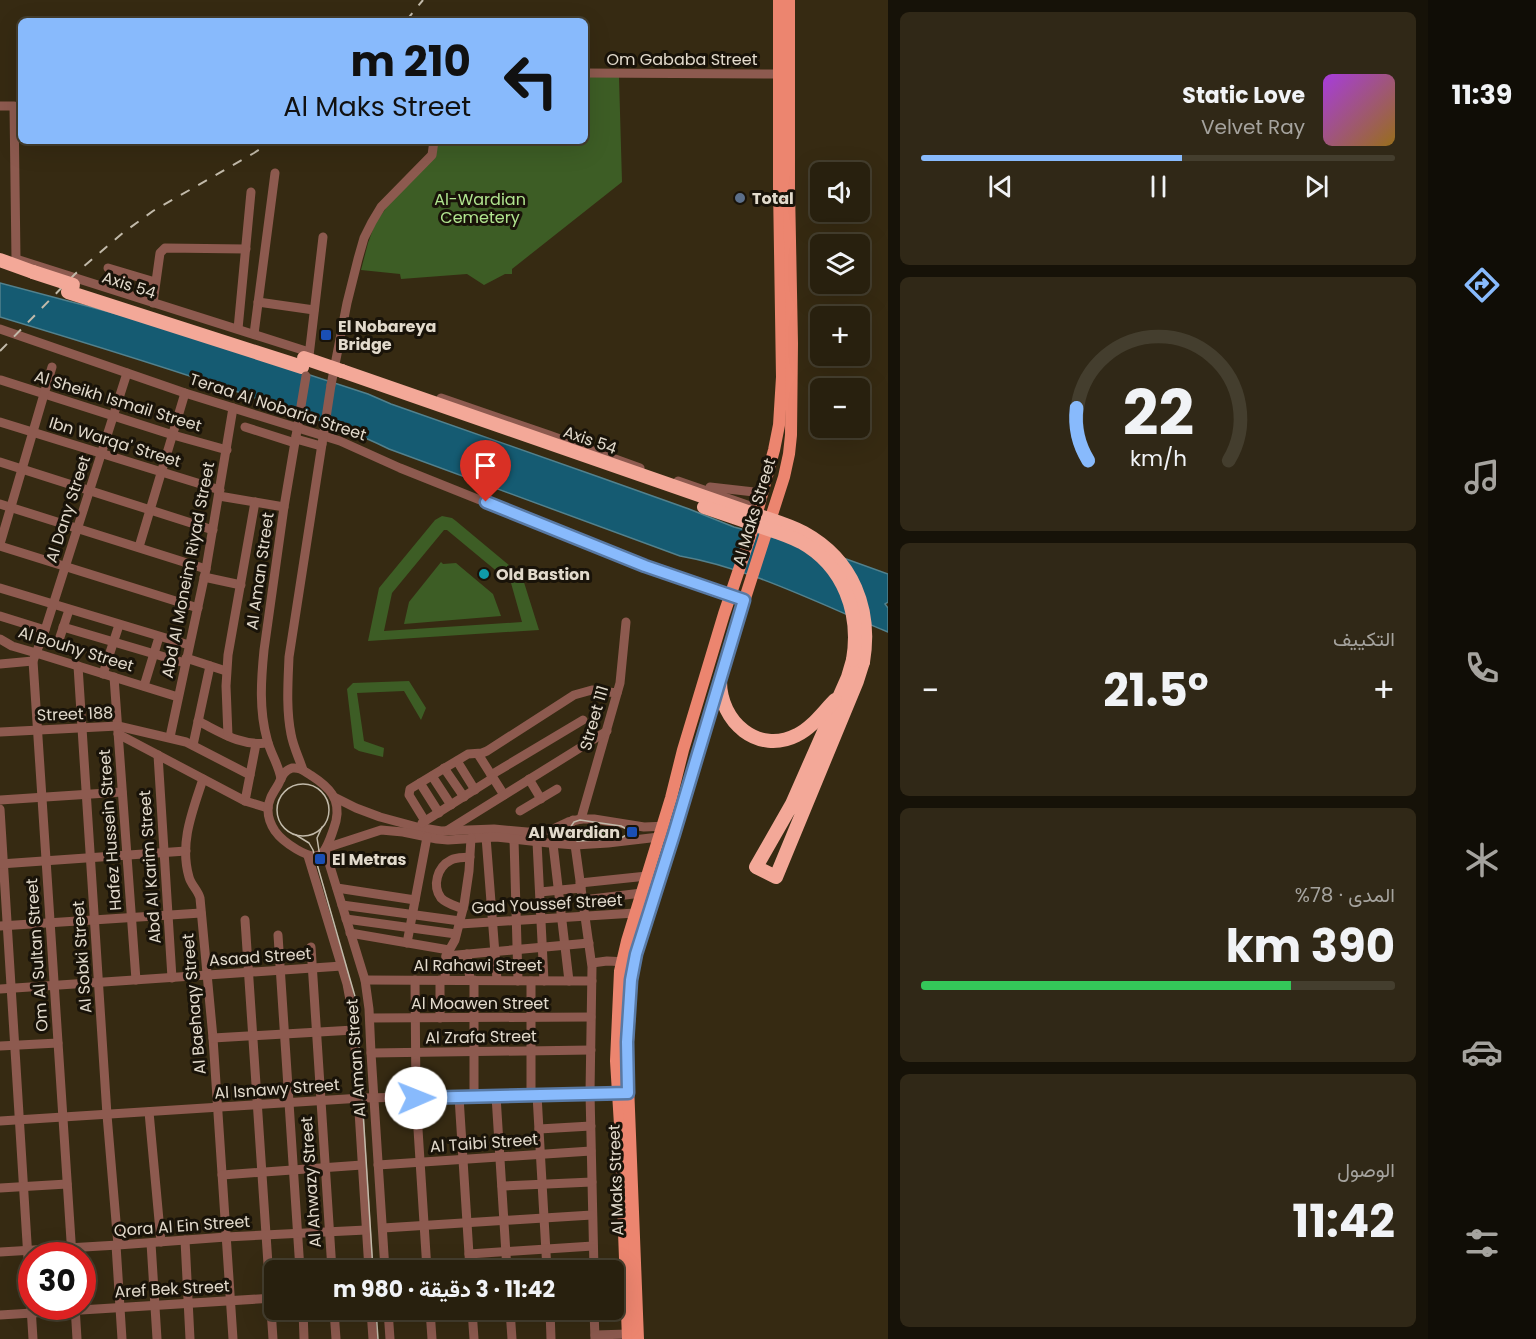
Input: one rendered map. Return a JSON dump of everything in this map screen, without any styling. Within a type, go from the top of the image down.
[{"type":"highway","name":"Axis 54","points":[[0,260],[31,275]]},
{"type":"highway","name":"Axis 54","points":[[0,269],[31,275],[305,363],[338,378],[751,518],[801,542],[816,552],[835,573],[845,590],[854,616],[858,661],[857,681],[776,877],[756,867],[792,804],[842,691],[858,661]]},
{"type":"highway","points":[[720,681],[722,702],[733,722],[753,736],[768,740],[792,738],[807,730],[842,691]]},
{"type":"main road","name":"Al Maks Street","points":[[628,962],[676,828],[746,594],[784,477],[789,454],[791,435],[779,0]]},
{"type":"main road","name":"Al Maks Street","points":[[620,1260],[623,1093],[631,980],[628,962],[635,913],[751,518],[763,494],[781,412],[789,189],[789,0]]},
{"type":"main road","points":[[683,750],[698,754]]},
{"type":"main road","name":"Al Maks Street","points":[[623,1093],[632,1338]]},
{"type":"main road","name":"Al Maks Street","points":[[624,1297],[632,1338]]},
{"type":"street","name":"Om Gababa Street","points":[[588,73],[780,74]]},
{"type":"street","points":[[0,106],[14,106],[16,259],[255,334],[305,363]]},
{"type":"street","points":[[303,770],[290,732],[289,657],[322,445],[338,378],[347,303],[364,238],[372,222],[381,207],[432,154],[434,144]]},
{"type":"street","points":[[255,334],[274,173]]},
{"type":"street","points":[[238,329],[251,192]]},
{"type":"street","name":"Al Aman Street","points":[[281,779],[268,743],[262,713],[262,674],[323,237]]},
{"type":"street","points":[[153,303],[160,253],[165,248],[246,249]]},
{"type":"street","points":[[108,268],[155,282]]},
{"type":"street","points":[[258,302],[314,310]]},
{"type":"street","name":"Teraa Al Nobaria Street","points":[[0,329],[185,393],[340,441],[400,468],[645,566],[746,594]]},
{"type":"street","points":[[52,367],[0,545],[198,608]]},
{"type":"street","name":"Al Dany Street","points":[[34,657],[45,630],[127,373]]},
{"type":"street","name":"Al Sheikh Ismail Street","points":[[1,380],[227,450]]},
{"type":"street","points":[[139,547],[185,393]]},
{"type":"street","points":[[441,398],[560,438],[663,478],[763,494]]},
{"type":"street","name":"Abd Al Moneim Riyad Street","points":[[170,737],[205,573],[233,408]]},
{"type":"street","name":"Ibn Warqa' Street","points":[[0,422],[220,493],[284,507]]},
{"type":"street","points":[[245,427],[322,445]]},
{"type":"street","points":[[0,462],[213,530]]},
{"type":"street","points":[[690,484],[751,518]]},
{"type":"street","points":[[228,736],[226,671],[255,502]]},
{"type":"street","points":[[0,504],[139,547],[241,585]]},
{"type":"street","points":[[0,588],[189,645]]},
{"type":"street","points":[[58,640],[69,610]]},
{"type":"street","points":[[0,616],[45,630]]},
{"type":"street","name":"Street 111","points":[[577,820],[607,731],[617,693],[626,622]]},
{"type":"street","points":[[103,674],[118,625]]},
{"type":"street","points":[[63,627],[154,654],[226,671]]},
{"type":"street","points":[[144,686],[159,637]]},
{"type":"street","name":"Al Bouhy Street","points":[[0,639],[34,657],[78,666],[178,697]]},
{"type":"street","points":[[0,664],[34,657]]},
{"type":"street","name":"Om Al Sultan Street","points":[[34,657],[71,1242]]},
{"type":"street","name":"Al Sobki Street","points":[[78,666],[122,1339]]},
{"type":"street","points":[[193,745],[210,666]]},
{"type":"street","name":"Hafez Hussein Street","points":[[114,677],[136,980]]},
{"type":"street","points":[[421,824],[408,793],[410,789],[471,753],[487,752],[574,695],[592,690],[617,693]]},
{"type":"street","points":[[421,824],[476,789],[492,776],[583,720]]},
{"type":"street","points":[[198,722],[246,743],[268,743]]},
{"type":"street","name":"Street 188","points":[[0,732],[82,728],[170,737],[193,745],[250,775]]},
{"type":"street","points":[[118,730],[158,755],[245,801],[268,807]]},
{"type":"street","points":[[447,831],[607,731]]},
{"type":"street","points":[[245,801],[256,744]]},
{"type":"street","points":[[478,754],[504,795]]},
{"type":"street","name":"Abd Al Karim Street","points":[[158,755],[172,978]]},
{"type":"street","points":[[456,761],[476,789]]},
{"type":"street","points":[[295,767],[303,770],[327,786],[334,796],[336,806],[336,817],[326,849],[316,857],[308,856],[278,835],[270,819],[268,807],[284,773],[295,767]]},
{"type":"street","points":[[444,768],[464,797]]},
{"type":"street","points":[[432,776],[451,805]]},
{"type":"street","name":"Al Baehaqy Street","points":[[203,779],[188,828],[186,851],[189,878],[199,894],[213,1038],[232,1339]]},
{"type":"street","points":[[529,779],[541,799]]},
{"type":"street","points":[[420,783],[439,813]]},
{"type":"street","points":[[520,812],[557,789]]},
{"type":"street","points":[[0,800],[122,792]]},
{"type":"street","points":[[334,796],[356,808],[388,819],[447,831],[494,829],[534,833],[547,831],[577,820],[594,819],[644,827],[669,834],[676,828]]},
{"type":"street","points":[[0,809],[4,926],[11,988],[27,1242]]},
{"type":"street","points":[[387,830],[388,819]]},
{"type":"street","points":[[577,820],[569,827],[568,833],[575,845],[592,963],[590,1093],[594,1260]]},
{"type":"street","points":[[326,849],[376,831],[387,830],[448,840],[486,837],[575,845],[660,832]]},
{"type":"street","points":[[407,943],[427,837]]},
{"type":"street","points":[[486,837],[497,981]]},
{"type":"street","points":[[440,1018],[447,953],[456,934],[463,909],[471,838]]},
{"type":"street","points":[[514,839],[518,981]]},
{"type":"street","points":[[537,842],[544,981]]},
{"type":"street","points":[[553,844],[568,981]]},
{"type":"street","name":"Al Aman Street","points":[[326,849],[365,980],[368,999],[385,1260]]},
{"type":"street","points":[[2,864],[186,851]]},
{"type":"street","name":"Al Aman Street","points":[[308,856],[351,1000],[368,1260]]},
{"type":"street","points":[[463,909],[442,899],[436,885],[440,870],[451,860],[470,857]]},
{"type":"street","points":[[540,892],[647,876]]},
{"type":"street","points":[[337,888],[415,900]]},
{"type":"street","points":[[583,900],[642,893]]},
{"type":"street","name":"Gad Youssef Street","points":[[342,906],[460,922],[635,913]]},
{"type":"street","points":[[4,926],[201,914]]},
{"type":"street","points":[[346,919],[456,934]]},
{"type":"street","points":[[245,920],[268,1260]]},
{"type":"street","points":[[350,933],[447,953],[467,954],[589,943]]},
{"type":"street","points":[[278,935],[299,1260]]},
{"type":"street","name":"Al Ahwazy Street","points":[[311,947],[331,1260]]},
{"type":"street","points":[[467,954],[472,980],[474,1018],[474,1096]]},
{"type":"street","points":[[592,963],[628,962]]},
{"type":"street","name":"Asaad Street","points":[[0,989],[342,966]]},
{"type":"street","name":"Al Rahawi Street","points":[[365,980],[592,981]]},
{"type":"street","points":[[415,980],[416,1098],[426,1260]]},
{"type":"street","points":[[531,981],[531,1051],[539,1129],[547,1260]]},
{"type":"street","name":"Al Moawen Street","points":[[370,1018],[591,1017]]},
{"type":"street","points":[[213,1038],[354,1030]]},
{"type":"street","points":[[0,1046],[58,1043]]},
{"type":"street","name":"Al Zrafa Street","points":[[371,1053],[591,1050]]},
{"type":"street","name":"Al Isnawy Street","points":[[0,1121],[374,1098],[623,1093]]},
{"type":"street","points":[[496,1096],[506,1260]]},
{"type":"street","points":[[459,1097],[469,1260]]},
{"type":"street","points":[[149,1112],[156,1242],[157,1339]]},
{"type":"street","points":[[539,1129],[591,1126]]},
{"type":"street","name":"Al Taibi Street","points":[[378,1165],[591,1151]]},
{"type":"street","points":[[222,1175],[362,1165]]},
{"type":"street","points":[[502,1186],[592,1182]]},
{"type":"street","points":[[0,1188],[67,1184]]},
{"type":"street","points":[[383,1228],[592,1215]]},
{"type":"street","name":"Qora Al Ein Street","points":[[96,1248],[226,1237],[366,1230]]},
{"type":"street","points":[[185,1240],[190,1339]]},
{"type":"street","points":[[469,1254],[593,1246]]},
{"type":"street","name":"Qora Al Ein Street","points":[[0,1252],[18,1251]]},
{"type":"street","name":"Aref Bek Street","points":[[96,1308],[264,1299]]},
{"type":"street","name":"Aref Bek Street","points":[[0,1315],[18,1314]]},
{"type":"street","points":[[32,1320],[33,1339]]},
{"type":"street","points":[[76,1320],[77,1339]]},
{"type":"street","points":[[273,1320],[273,1339]]},
{"type":"street","points":[[303,1320],[304,1339]]},
{"type":"street","points":[[335,1320],[336,1339]]},
{"type":"street","points":[[372,1320],[373,1339]]},
{"type":"street","points":[[389,1320],[390,1339]]},
{"type":"street","points":[[431,1320],[432,1339]]},
{"type":"street","points":[[473,1320],[474,1339]]},
{"type":"street","points":[[511,1320],[512,1339]]},
{"type":"street","points":[[550,1320],[551,1339]]},
{"type":"street","points":[[594,1320],[595,1337],[632,1338]]},
{"type":"green space","name":"Al-Wardian Cemetery","points":[[588,75],[619,77],[622,182],[512,269],[512,274],[505,274],[484,285],[467,274],[401,279],[400,274],[361,270],[375,224],[386,208],[434,157],[436,144],[588,144]]},
{"type":"green space","points":[[442,516],[452,518],[522,576],[539,630],[368,641],[379,588],[435,520]],"holes":[[[444,530],[447,530],[511,583],[522,622],[384,631],[392,593]]]},
{"type":"green space","points":[[441,562],[443,564],[456,563],[493,594],[501,616],[404,624],[409,602]]},
{"type":"green space","points":[[409,681],[426,708],[421,720],[404,691],[357,693],[364,741],[384,748],[383,757],[354,748],[347,689],[353,683]]},
{"type":"green space","points":[[581,826],[616,829],[620,834],[616,838],[582,839],[576,832]]},
{"type":"water","points":[[0,283],[151,323],[368,394],[734,527],[824,551],[888,574],[888,602],[885,604],[888,608],[888,632],[759,578],[680,556],[389,449],[315,419],[169,369],[0,317]]},
{"type":"tram line","points":[[303,784],[313,786],[321,792],[327,800],[329,810],[327,820],[321,828],[313,834],[303,836],[293,834],[285,828],[279,820],[277,810],[279,800],[285,792],[293,786],[303,784]]},
{"type":"tram line","points":[[580,820],[621,826],[632,832],[619,839],[577,841],[571,837],[570,828],[574,822],[580,820]]},
{"type":"tram line","points":[[320,857],[317,838],[322,827]]},
{"type":"tram line","points":[[296,835],[309,843],[313,850],[356,1000],[372,1260]]},
{"type":"tram line","points":[[377,1320],[378,1339]]},
{"type":"railway","points":[[408,18],[423,0]]},
{"type":"railway","points":[[0,351],[75,274],[124,232],[153,211],[268,144]]},
{"type":"place","name":"Total","points":[[740,198]]},
{"type":"place","name":"El Nobareya Bridge","points":[[326,335]]},
{"type":"place","name":"Old Bastion","points":[[484,574]]},
{"type":"place","name":"Al Wardian","points":[[632,832]]},
{"type":"place","name":"El Metras","points":[[320,859]]},
{"type":"route","points":[[416,1098],[628,1093],[627,1042],[631,980],[636,954],[744,600],[645,566],[486,502]]}]
